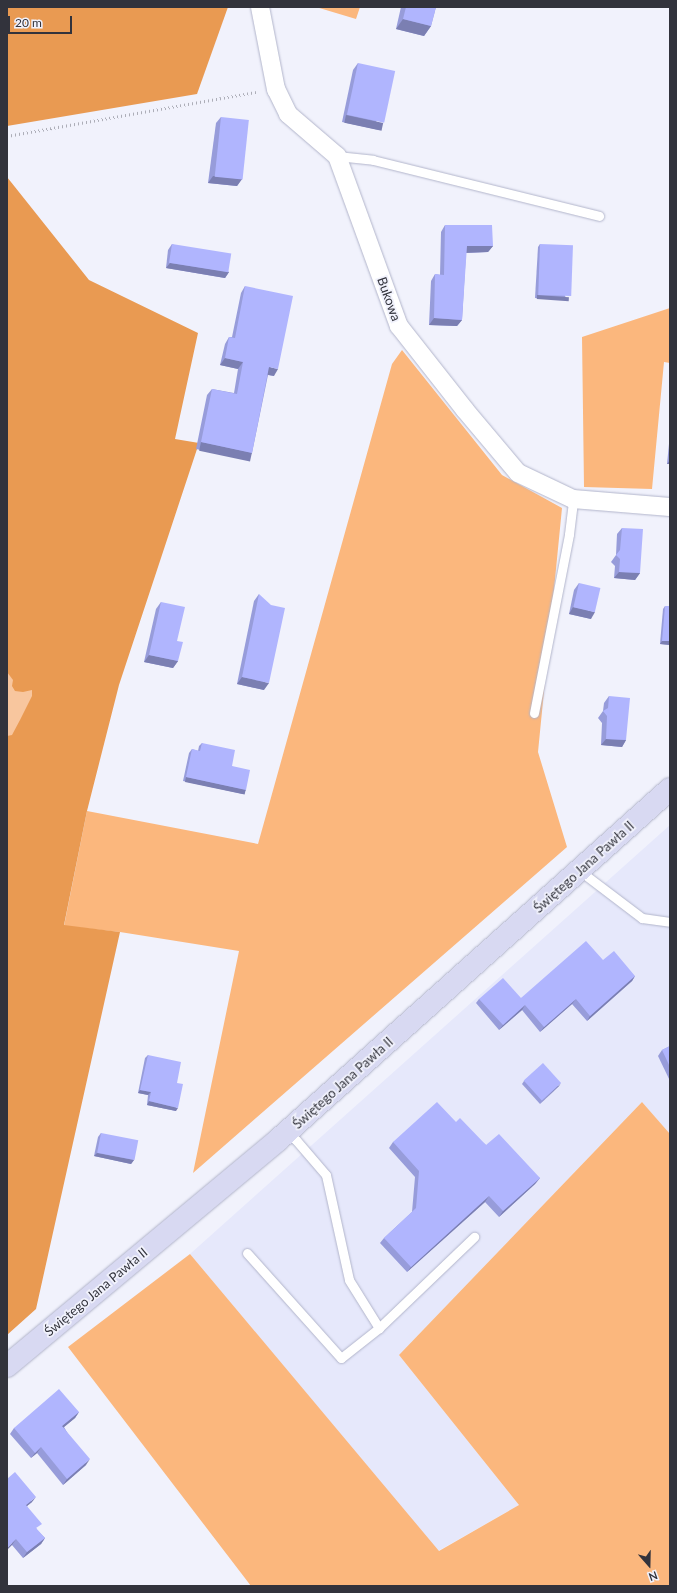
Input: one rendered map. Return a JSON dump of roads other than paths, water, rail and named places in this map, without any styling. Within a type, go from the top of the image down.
[{"type":"street","name":"Bukowa","points":[[260,7],[276,90],[288,114],[336,156],[399,326],[465,410],[518,473],[573,499],[670,508]]},
{"type":"street","name":"Świętego Jana Pawła II","points":[[7,1366],[286,1133],[670,789]]},
{"type":"lane","points":[[336,156],[373,160],[599,216]]},
{"type":"lane","points":[[534,713],[569,534],[573,499]]},
{"type":"lane","points":[[580,871],[642,918],[670,922]]},
{"type":"lane","points":[[286,1133],[296,1140],[326,1175],[349,1280],[379,1328]]},
{"type":"lane","points":[[247,1253],[341,1358],[379,1328],[474,1237]]}]
